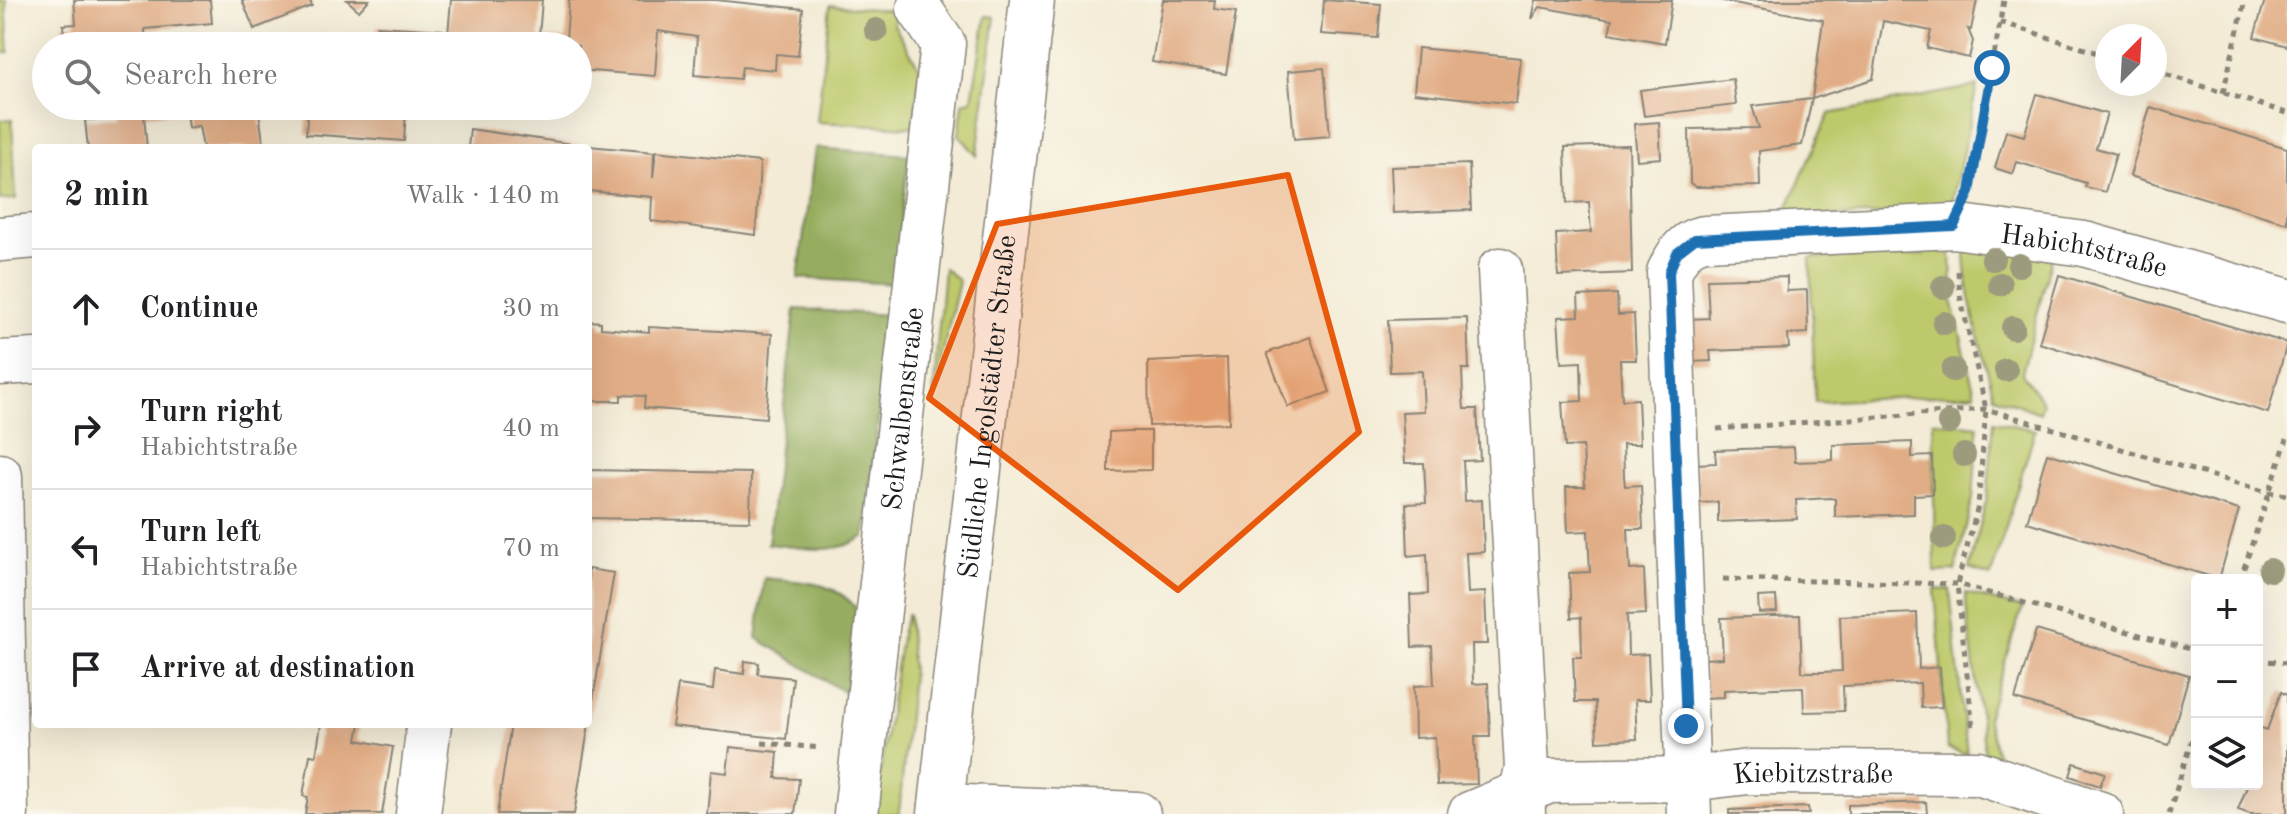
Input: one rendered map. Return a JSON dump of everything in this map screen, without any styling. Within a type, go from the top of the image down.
[{"type":"street","name":"Südliche Ingolstädter Straße","points":[[941,810],[1032,0]]},
{"type":"street","name":"Schwalbenstraße","points":[[856,814],[943,44],[919,8]]},
{"type":"street","points":[[0,209],[32,208]]},
{"type":"street","name":"Habichtstraße","points":[[1688,796],[1669,272],[1677,253],[1695,239],[1954,226],[2084,244],[2287,301]]},
{"type":"street","points":[[0,239],[32,236]]},
{"type":"street","points":[[1500,270],[1527,768],[1522,802]]},
{"type":"street","points":[[0,363],[32,361]]},
{"type":"street","points":[[6,814],[2,717],[12,498]]},
{"type":"street","points":[[418,814],[429,728]]},
{"type":"street","name":"Kiebitzstraße","points":[[1470,814],[1522,802],[1549,781],[1688,796],[1749,772],[1978,773],[2101,814]]},
{"type":"street","points":[[941,810],[1133,805]]},
{"type":"path","points":[[1978,773],[1957,584],[1978,506],[1986,409],[1960,295],[1954,226],[1970,192],[2004,0]]},
{"type":"path","points":[[2223,93],[2245,0]]},
{"type":"path","points":[[2000,22],[2095,52]]},
{"type":"path","points":[[2167,75],[2287,113]]},
{"type":"path","points":[[1676,432],[1986,409],[2267,492],[2287,495]]},
{"type":"path","points":[[2242,574],[2287,439]]},
{"type":"path","points":[[1681,579],[1957,584],[2191,649]]},
{"type":"path","points":[[2263,661],[2287,663]]},
{"type":"path","points":[[2169,814],[2191,742]]},
{"type":"path","points":[[762,743],[823,748]]},
{"type":"highlighted area","points":[[1288,175],[1359,432],[1178,590],[929,398],[997,224]]},
{"type":"green space","points":[[0,0],[6,0],[9,52],[0,53]]},
{"type":"green space","points":[[830,5],[895,11],[894,24],[920,69],[913,127],[817,122]]},
{"type":"green space","points":[[986,16],[995,17],[977,156],[959,135],[963,103],[972,99]]},
{"type":"green space","points":[[1977,86],[1950,212],[1783,218],[1829,114]]},
{"type":"green space","points":[[12,119],[16,199],[0,200],[0,120]]},
{"type":"green space","points":[[815,148],[909,155],[894,284],[798,278]]},
{"type":"green space","points":[[1965,237],[2052,256],[2022,373],[2043,403],[2040,413],[1994,396],[1970,297]]},
{"type":"green space","points":[[1951,240],[1952,300],[1975,394],[1815,402],[1810,258],[1923,255],[1931,241]]},
{"type":"green space","points":[[944,268],[959,281],[933,395]]},
{"type":"green space","points":[[795,309],[890,315],[865,536],[842,547],[818,549],[768,544]]},
{"type":"green space","points":[[1933,421],[1978,426],[1973,498],[1955,571],[1935,572]]},
{"type":"green space","points":[[1994,421],[2035,430],[1991,576],[1969,569],[1987,498]]},
{"type":"green space","points":[[764,578],[826,587],[856,608],[846,693],[757,638]]},
{"type":"green space","points":[[1935,589],[1950,590],[1967,755],[1947,748]]},
{"type":"green space","points":[[1966,593],[2022,608],[1987,718],[2000,766],[1986,763]]},
{"type":"green space","points":[[908,613],[912,674],[899,814],[874,814],[902,630]]},
{"type":"building","points":[[74,0],[210,0],[212,23],[145,29],[145,32],[64,32],[63,25],[76,24]]},
{"type":"building","points":[[242,0],[310,0],[312,6],[254,29]]},
{"type":"building","points":[[347,0],[369,0],[359,11]]},
{"type":"building","points":[[451,0],[542,0],[539,32],[448,32]]},
{"type":"building","points":[[569,0],[716,0],[803,9],[798,56],[776,54],[775,70],[742,67],[740,79],[694,75],[697,37],[658,31],[655,76],[592,71],[592,32],[567,32]]},
{"type":"building","points":[[1163,0],[1215,0],[1214,9],[1236,12],[1226,74],[1152,62]]},
{"type":"building","points":[[1324,0],[1381,4],[1378,38],[1321,34]]},
{"type":"building","points":[[1536,0],[1672,0],[1665,43],[1609,33],[1612,20],[1540,7],[1532,19]]},
{"type":"building","points":[[1718,0],[1977,0],[1971,30],[1968,29],[1973,41],[1969,58],[1927,48],[1931,31],[1883,21],[1873,79],[1812,99],[1823,20]]},
{"type":"building","points":[[2265,0],[2287,0],[2287,46],[2254,37]]},
{"type":"building","points":[[377,26],[443,30],[443,32],[377,32]]},
{"type":"building","points":[[1418,48],[1521,58],[1516,104],[1414,93]]},
{"type":"building","points":[[1324,68],[1330,136],[1294,139],[1288,71]]},
{"type":"building","points":[[1733,79],[1736,105],[1644,116],[1640,90]]},
{"type":"building","points":[[2037,94],[2107,114],[2096,148],[2116,154],[2105,192],[2017,162],[2013,174],[1995,168],[2006,131],[2024,136]]},
{"type":"building","points":[[1812,99],[1802,145],[1759,151],[1760,186],[1696,187],[1690,183],[1689,129],[1759,128],[1752,106]]},
{"type":"building","points":[[2150,107],[2287,148],[2287,223],[2130,176]]},
{"type":"building","points":[[85,120],[144,120],[147,144],[88,144]]},
{"type":"building","points":[[187,120],[260,120],[263,144],[202,144],[199,126],[188,128]]},
{"type":"building","points":[[307,120],[405,120],[404,141],[306,134]]},
{"type":"building","points":[[1659,122],[1661,158],[1637,160],[1634,124]]},
{"type":"building","points":[[470,129],[572,144],[468,144]]},
{"type":"building","points":[[1629,145],[1632,273],[1558,276],[1556,234],[1591,232],[1589,202],[1567,203],[1565,147]]},
{"type":"building","points":[[592,146],[654,152],[653,178],[656,151],[760,162],[756,235],[651,221],[652,197],[592,191]]},
{"type":"building","points":[[1469,164],[1471,210],[1393,213],[1391,167]]},
{"type":"building","points":[[2059,275],[2287,343],[2268,413],[2039,343]]},
{"type":"building","points":[[1787,277],[1787,291],[1807,290],[1808,333],[1788,334],[1789,348],[1710,351],[1711,361],[1691,362],[1690,319],[1709,318],[1707,279]]},
{"type":"building","points":[[1617,294],[1618,315],[1634,314],[1636,360],[1620,360],[1622,400],[1638,399],[1640,444],[1623,444],[1624,476],[1625,486],[1641,485],[1643,529],[1628,529],[1630,570],[1644,569],[1646,614],[1627,615],[1628,655],[1648,654],[1650,700],[1635,700],[1637,739],[1597,741],[1595,702],[1575,702],[1573,657],[1582,657],[1581,617],[1571,618],[1569,573],[1590,572],[1588,531],[1568,532],[1566,487],[1585,487],[1583,446],[1565,447],[1562,402],[1582,401],[1581,362],[1561,363],[1558,317],[1579,316],[1578,296]]},
{"type":"building","points":[[1467,318],[1469,369],[1462,369],[1464,409],[1477,409],[1480,460],[1463,461],[1465,501],[1482,500],[1484,552],[1466,553],[1468,593],[1485,592],[1487,644],[1472,644],[1473,684],[1488,683],[1490,736],[1475,736],[1477,784],[1437,785],[1435,737],[1415,738],[1414,686],[1434,685],[1432,646],[1412,647],[1410,595],[1428,594],[1427,554],[1408,556],[1406,504],[1426,503],[1424,463],[1405,463],[1402,412],[1424,411],[1422,371],[1390,372],[1388,320]]},
{"type":"building","points":[[592,321],[601,322],[601,328],[649,332],[649,327],[772,334],[766,418],[644,408],[645,396],[621,395],[621,401],[592,401]]},
{"type":"building","points":[[1310,337],[1330,392],[1288,407],[1267,353]]},
{"type":"building","points":[[1227,358],[1229,423],[1149,426],[1148,362]]},
{"type":"building","points":[[1151,431],[1151,470],[1108,471],[1109,432]]},
{"type":"building","points":[[1912,442],[1912,457],[1932,456],[1933,494],[1914,495],[1914,514],[1835,517],[1835,499],[1830,498],[1796,500],[1797,519],[1718,522],[1718,502],[1698,503],[1696,464],[1716,463],[1715,450],[1794,447],[1795,462],[1824,461],[1833,460],[1833,445]]},
{"type":"building","points":[[2047,453],[2239,510],[2220,574],[2202,574],[2027,522]]},
{"type":"building","points":[[592,470],[751,473],[750,521],[592,518]]},
{"type":"building","points":[[592,570],[614,573],[592,706]]},
{"type":"building","points":[[1776,596],[1777,612],[1759,613],[1758,597]]},
{"type":"building","points":[[1917,613],[1919,669],[1940,667],[1942,707],[1921,708],[1920,683],[1843,686],[1844,711],[1804,712],[1803,687],[1724,690],[1724,697],[1705,698],[1704,659],[1723,658],[1721,618],[1800,615],[1802,672],[1823,672],[1842,671],[1840,616]]},
{"type":"building","points":[[2036,630],[2189,675],[2169,745],[2015,699]]},
{"type":"building","points":[[745,661],[759,663],[758,674],[793,678],[786,739],[672,726],[678,685],[713,690],[715,670],[744,674]]},
{"type":"building","points":[[2281,692],[2287,695],[2287,814],[2250,814],[2238,810],[2246,790],[2263,790],[2263,728],[2267,730]]},
{"type":"building","points":[[320,728],[359,728],[357,740],[393,747],[382,814],[305,814],[308,797],[303,796],[310,755],[316,756]]},
{"type":"building","points":[[510,728],[588,728],[574,814],[497,814]]},
{"type":"building","points":[[730,747],[778,752],[776,778],[799,779],[795,814],[707,814],[711,771],[727,773]]},
{"type":"building","points":[[2074,763],[2105,773],[2100,786],[2070,776]]},
{"type":"building","points":[[1926,802],[1927,814],[1848,814],[1848,805]]},
{"type":"building","points":[[1808,807],[1809,814],[1729,814],[1729,810]]},
{"type":"route","points":[[1686,726],[1669,272],[1677,253],[1695,239],[1954,226],[1970,192],[1992,68]]}]
